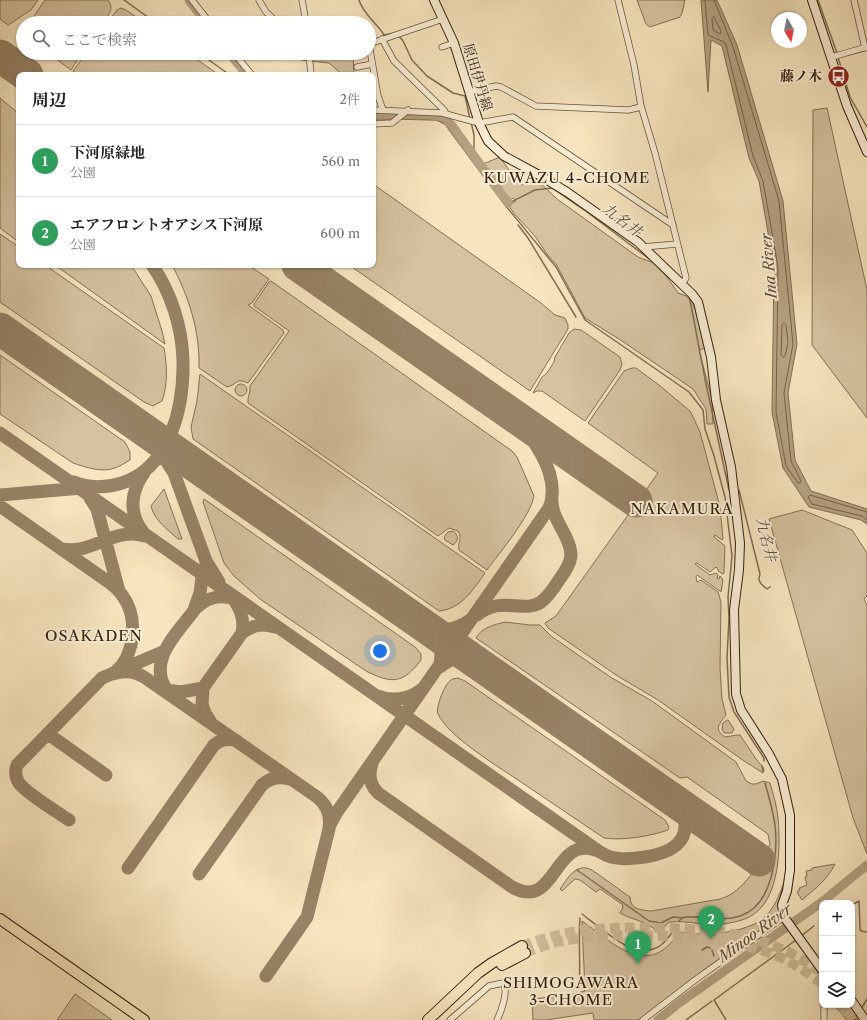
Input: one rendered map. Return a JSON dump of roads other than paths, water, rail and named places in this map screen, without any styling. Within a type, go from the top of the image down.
[{"type":"highway","points":[[0,919],[144,1020]]},
{"type":"highway","points":[[0,925],[133,1020]]},
{"type":"highway","points":[[428,1020],[478,973],[492,963],[523,949],[510,960],[482,979],[437,1020]]},
{"type":"street","points":[[192,0],[205,16]]},
{"type":"street","points":[[259,0],[266,12],[270,16]]},
{"type":"street","points":[[302,0],[305,16]]},
{"type":"street","name":"原田伊丹線","points":[[434,0],[454,43],[479,123],[488,141],[504,156],[567,192],[638,242],[682,284],[698,302],[711,357],[716,400],[731,467],[740,554],[734,610],[736,694],[740,710],[769,754],[782,779],[790,815],[790,870],[788,888],[782,905],[784,918]]},
{"type":"street","points":[[618,0],[634,65],[641,106],[655,153],[686,278],[682,284]]},
{"type":"street","points":[[812,0],[847,106],[867,152]]},
{"type":"street","points":[[832,58],[866,47],[854,0]]},
{"type":"street","points":[[376,42],[443,19]]},
{"type":"street","points":[[382,40],[394,61],[444,110],[446,114]]},
{"type":"street","points":[[442,47],[454,43]]},
{"type":"street","points":[[240,60],[250,72]]},
{"type":"street","points":[[310,60],[311,72]]},
{"type":"street","points":[[371,60],[374,72]]},
{"type":"street","points":[[357,67],[372,64]]},
{"type":"street","points":[[376,85],[383,110]]},
{"type":"street","points":[[469,92],[496,86],[501,87],[536,106],[628,110],[641,106]]},
{"type":"street","points":[[376,110],[408,110],[446,114],[479,123],[513,117],[673,225]]},
{"type":"street","points":[[376,124],[392,123],[408,110]]},
{"type":"street","points":[[643,247],[677,244]]},
{"type":"street","points":[[643,1020],[695,980],[784,918],[819,966]]},
{"type":"street","points":[[0,925],[138,1020]]},
{"type":"street","points":[[450,1020],[489,986],[503,983],[506,989],[501,1013],[497,1020]]},
{"type":"street","points":[[855,1004],[865,1016]]},
{"type":"street","points":[[824,1008],[824,1020]]},
{"type":"water","points":[[701,0],[717,0],[737,45],[783,201],[797,344],[788,393],[795,460],[811,491],[867,509],[867,524],[861,520],[809,507],[783,468],[772,412],[774,267],[759,181],[749,158],[722,46],[711,40],[708,92]]},
{"type":"waterway","points":[[124,0],[146,16]]},
{"type":"waterway","name":"九名井","points":[[189,0],[201,16]]},
{"type":"waterway","points":[[359,0],[369,16]]},
{"type":"waterway","points":[[818,0],[837,53]]},
{"type":"waterway","points":[[376,25],[384,35],[395,33]]},
{"type":"waterway","points":[[399,36],[412,60],[427,76],[453,93],[465,96],[470,119]]},
{"type":"waterway","points":[[838,57],[850,97],[867,127]]},
{"type":"waterway","points":[[209,60],[226,72]]},
{"type":"waterway","name":"九名井","points":[[235,60],[245,72]]},
{"type":"waterway","name":"九名井","points":[[376,114],[434,115],[444,117],[453,127],[508,203]]},
{"type":"waterway","points":[[376,119],[394,119]]},
{"type":"waterway","points":[[400,119],[437,120],[445,124],[505,205]]},
{"type":"waterway","name":"九名井","points":[[471,122],[474,135],[474,153],[488,174]]},
{"type":"waterway","points":[[652,261],[587,212],[552,188],[535,190],[505,205],[556,267],[585,320],[689,392],[703,410],[705,429],[725,497],[732,556],[728,597],[729,618],[727,658],[729,697],[734,712],[764,758],[764,761]]},
{"type":"waterway","points":[[518,225],[528,238],[576,317]]},
{"type":"waterway","name":"九名井","points":[[689,295],[706,384],[729,490]]},
{"type":"waterway","name":"九名井","points":[[739,490],[760,574],[759,581],[767,589],[770,587]]},
{"type":"waterway","points":[[762,766],[763,771]]},
{"type":"waterway","points":[[679,921],[686,917],[720,919],[733,918],[751,910],[760,902],[771,877],[774,863],[776,837],[772,809],[765,783]]},
{"type":"waterway","name":"Minoo River","points":[[658,1020],[679,1003],[822,902],[867,865]]},
{"type":"waterway","points":[[577,870],[649,921],[661,923],[673,917],[683,918]]},
{"type":"waterway","points":[[855,903],[859,901],[860,929],[861,931],[867,932]]},
{"type":"waterway","points":[[582,914],[616,940],[639,951],[657,948],[674,930]]},
{"type":"waterway","points":[[580,918],[579,984],[584,984]]},
{"type":"waterway","points":[[801,936],[814,926]]},
{"type":"waterway","points":[[726,1020],[714,1000],[796,940]]},
{"type":"waterway","points":[[702,950],[707,947],[710,948]]},
{"type":"waterway","points":[[712,950],[714,956]]},
{"type":"waterway","points":[[861,1009],[867,999]]},
{"type":"waterway","points":[[686,1020],[712,1001]]},
{"type":"waterway","points":[[855,1020],[858,1015]]},
{"type":"tunnel","points":[[522,946],[558,935],[611,928],[677,928],[700,930],[735,934],[766,943],[807,962],[821,972]]},
{"type":"tunnel","points":[[525,953],[557,942],[596,937],[663,936],[701,939],[740,944],[772,954],[795,965],[819,982]]},
{"type":"tunnel","points":[[843,1008],[853,1020]]},
{"type":"place","name":"藤ノ木","points":[[838,76]]},
{"type":"place","name":"エアフロントオアシス下河原","points":[[711,939]]},
{"type":"place","name":"下河原緑地","points":[[638,964]]},
{"type":"district","name":"KUWAZU 4-CHOME","points":[[567,178]]},
{"type":"district","name":"NAKAMURA","points":[[682,509]]},
{"type":"district","name":"OSAKADEN","points":[[94,636]]},
{"type":"district","name":"SHIMOGAWARA 3-CHOME","points":[[571,992]]},
{"type":"water label","name":"Ina River","points":[[769,266]]}]
